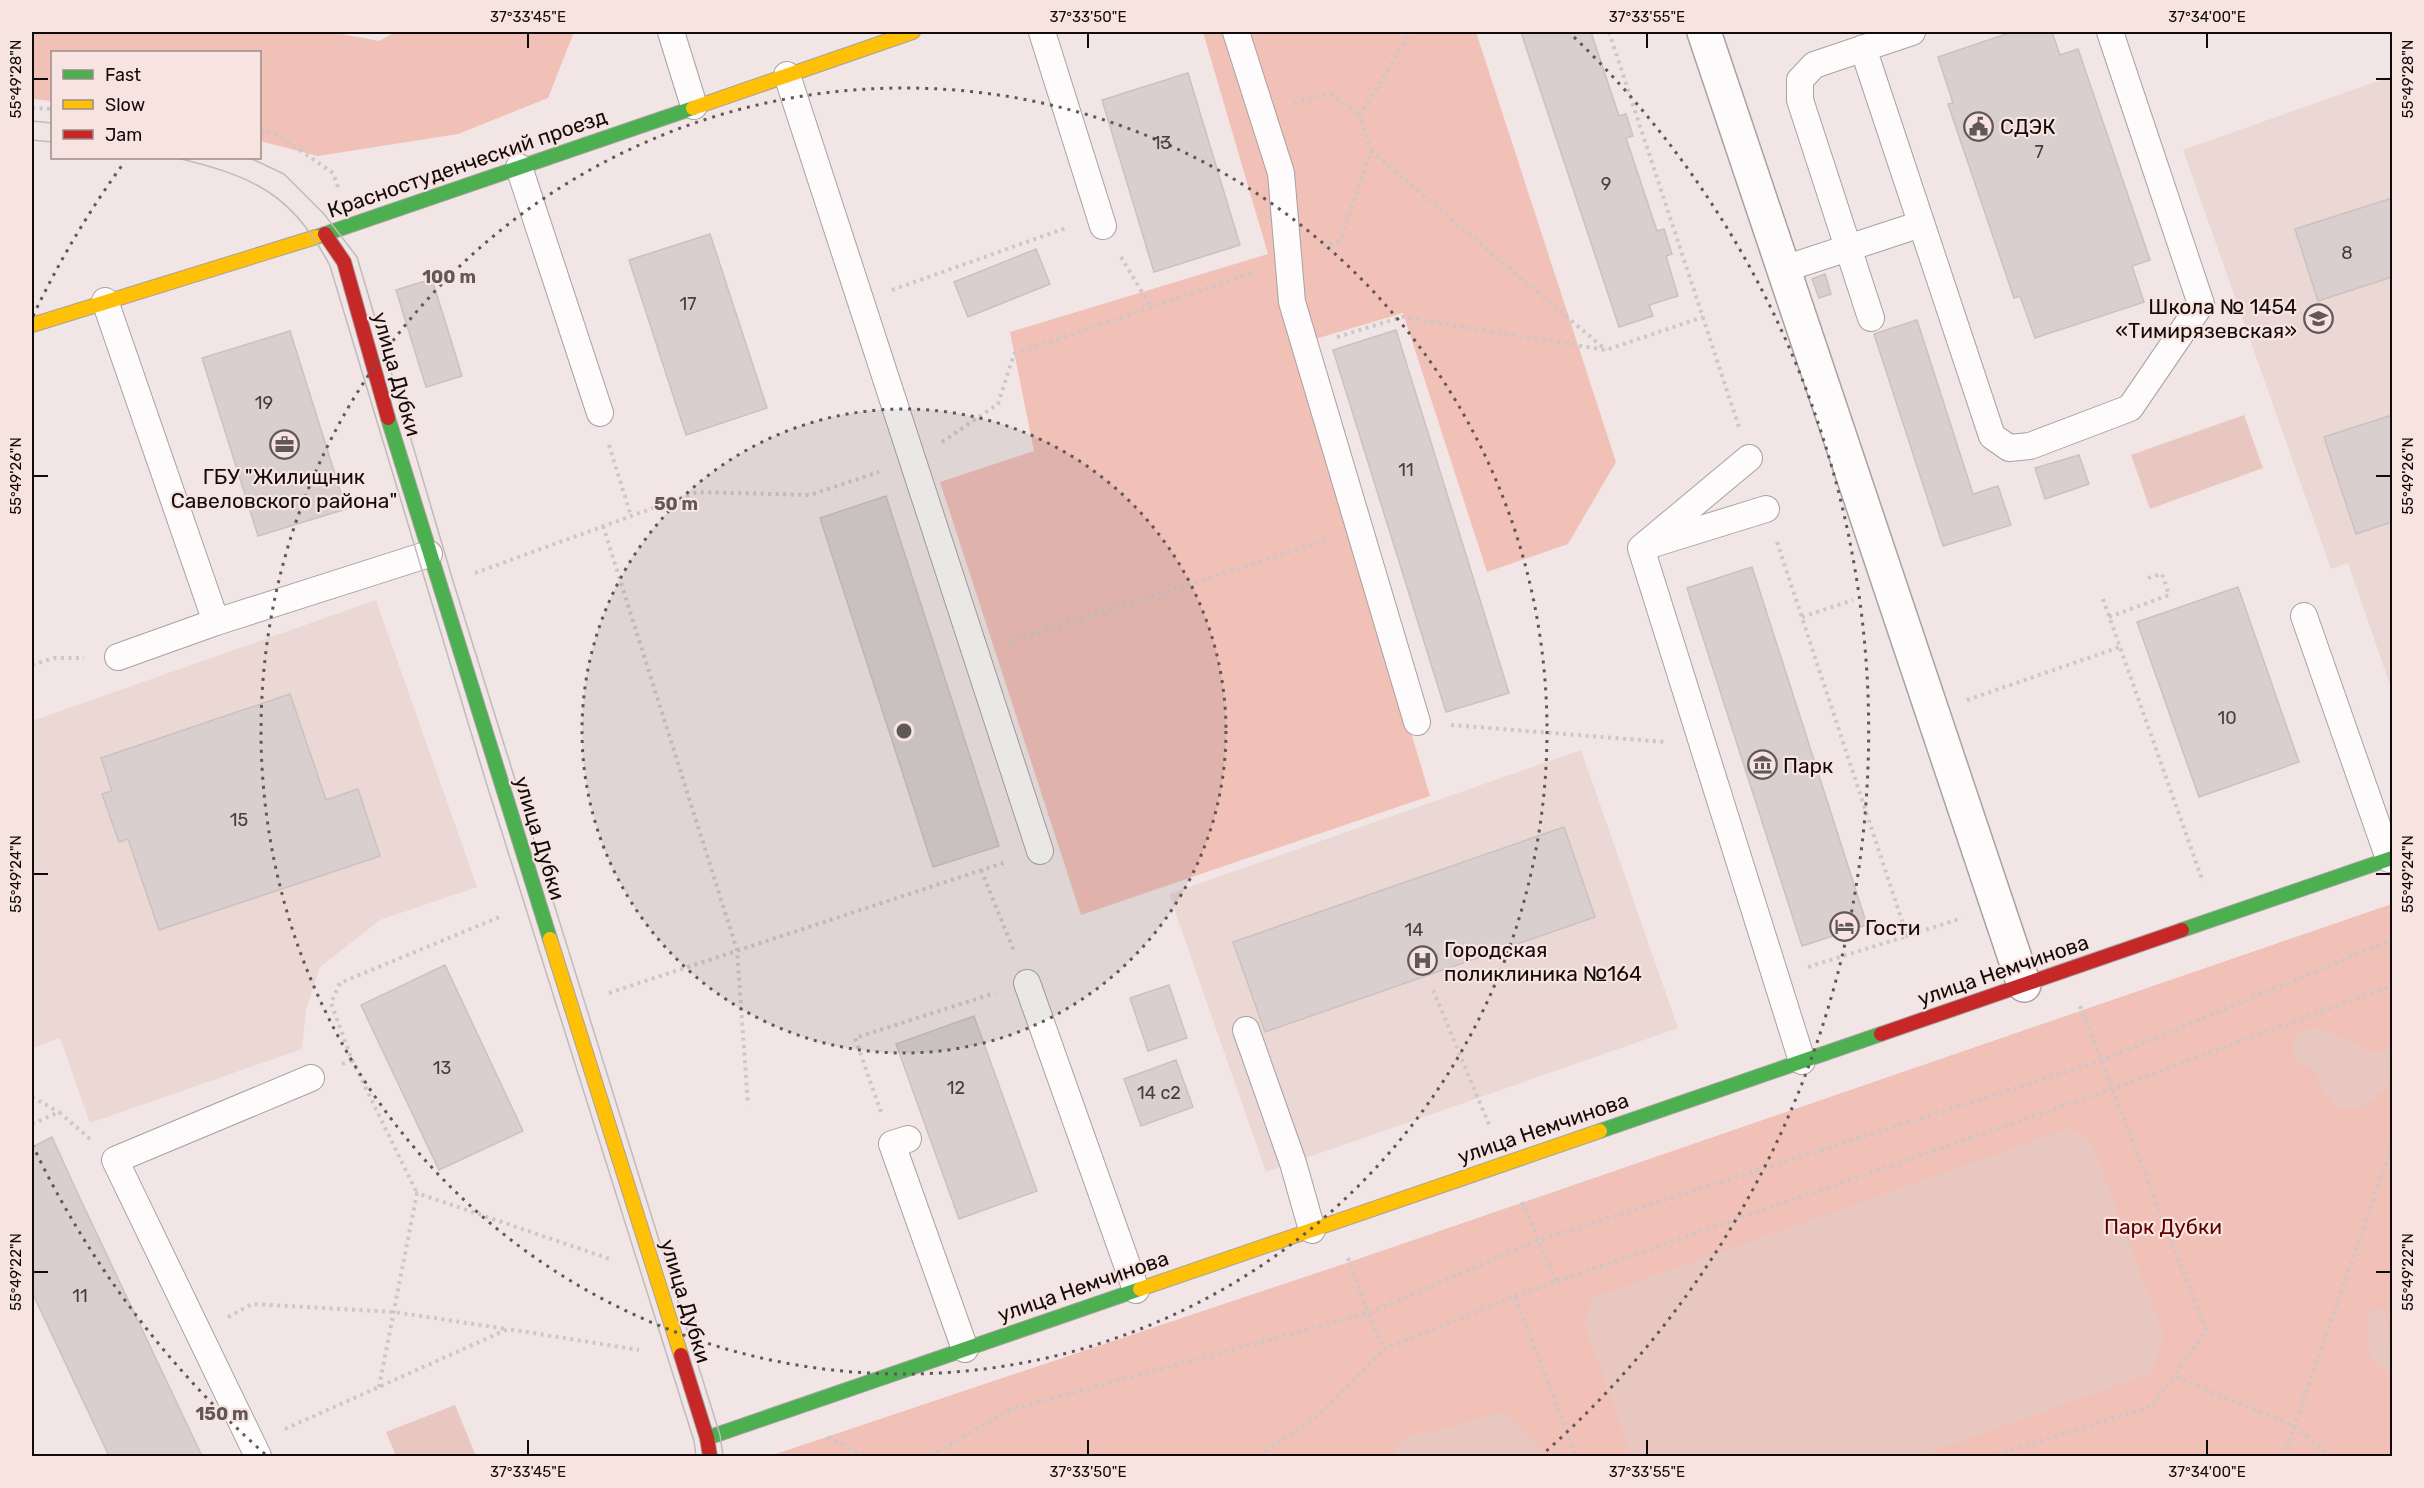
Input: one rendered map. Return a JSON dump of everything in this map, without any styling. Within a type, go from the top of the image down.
[{"type":"street","name":"Красностуденческий проезд","points":[[32,325],[350,226],[913,32]]},
{"type":"street","points":[[1704,32],[2024,985]]},
{"type":"street","name":"улица Дубки","points":[[325,234],[344,262],[399,457],[681,1356],[703,1450]]},
{"type":"street","name":"улица Немчинова","points":[[703,1450],[965,1349],[2391,859]]},
{"type":"lane","points":[[671,32],[694,106]]},
{"type":"lane","points":[[1042,32],[1101,221]]},
{"type":"lane","points":[[1236,32],[1281,173],[1292,302],[1417,722]]},
{"type":"lane","points":[[1871,318],[1800,100],[1800,80],[1814,65],[1912,32]]},
{"type":"lane","points":[[1863,48],[1992,435],[2009,448],[2030,446],[2130,408],[2201,304],[2110,32]]},
{"type":"lane","points":[[787,75],[1040,851]]},
{"type":"lane","points":[[519,167],[600,413]]},
{"type":"lane","points":[[1784,269],[1922,224]]},
{"type":"lane","points":[[105,301],[216,622]]},
{"type":"lane","points":[[1641,548],[1749,458]]},
{"type":"lane","points":[[1641,548],[1766,508]]},
{"type":"lane","points":[[1641,548],[1802,1061]]},
{"type":"lane","points":[[118,657],[216,622],[429,554]]},
{"type":"lane","points":[[2304,616],[2391,859]]},
{"type":"lane","points":[[1027,982],[1136,1290]]},
{"type":"lane","points":[[1246,1030],[1293,1163],[1323,1226]]},
{"type":"lane","points":[[255,1450],[116,1160],[311,1078]]},
{"type":"lane","points":[[900,1142],[965,1349]]},
{"type":"path","points":[[1360,115],[1411,32]]},
{"type":"path","points":[[1261,111],[1330,94],[1360,115],[1371,151],[1606,350]]},
{"type":"path","points":[[32,108],[51,109]]},
{"type":"path","points":[[261,131],[275,133],[333,174],[350,226]]},
{"type":"path","points":[[1288,260],[1340,241],[1371,151]]},
{"type":"path","points":[[861,301],[1101,221],[1151,307]]},
{"type":"path","points":[[1305,347],[1402,317],[1606,350],[1703,317]]},
{"type":"path","points":[[600,413],[631,516]]},
{"type":"path","points":[[603,526],[736,950],[748,1105]]},
{"type":"path","points":[[975,653],[1360,530]]},
{"type":"path","points":[[2109,617],[2169,595],[2162,574],[2144,579]]},
{"type":"path","points":[[1802,617],[1890,588]]},
{"type":"path","points":[[2103,599],[2203,882]]},
{"type":"path","points":[[1932,713],[2120,647]]},
{"type":"path","points":[[32,665],[54,658],[118,657]]},
{"type":"path","points":[[1417,722],[1703,745]]},
{"type":"path","points":[[571,1006],[1040,851]]},
{"type":"path","points":[[900,1142],[855,1038],[1027,982],[981,870]]},
{"type":"path","points":[[380,1387],[417,1193],[352,1060],[331,1003],[340,982],[538,902]]},
{"type":"path","points":[[1775,977],[1907,936]]},
{"type":"path","points":[[930,1456],[1009,1410],[1368,1313],[1539,1240],[2100,1061],[2386,942],[2392,944]]},
{"type":"path","points":[[1998,1456],[2152,1406],[2206,1330],[2066,970]]},
{"type":"path","points":[[1259,1456],[1324,1410],[1384,1349],[1515,1296],[2112,1089],[2392,985]]},
{"type":"path","points":[[1433,990],[1490,1128]]},
{"type":"path","points":[[311,1078],[352,1060]]},
{"type":"path","points":[[32,1097],[59,1112],[116,1160]]},
{"type":"path","points":[[32,1124],[59,1112]]},
{"type":"path","points":[[2284,1456],[2392,1146]]},
{"type":"path","points":[[417,1193],[656,1275]]},
{"type":"path","points":[[1522,1202],[1557,1282]]},
{"type":"path","points":[[1323,1226],[1384,1349]]},
{"type":"path","points":[[1515,1296],[1576,1456]]},
{"type":"path","points":[[198,1332],[252,1304],[394,1312],[681,1356]]},
{"type":"path","points":[[255,1450],[380,1387],[508,1329]]},
{"type":"path","points":[[2174,1376],[2294,1426],[2330,1456]]},
{"type":"shaded area","name":"Школа № 1454 «Тимирязевская»","points":[[2392,76],[2392,691],[2348,563],[2331,569],[2183,150]]},
{"type":"shaded area","points":[[376,600],[477,887],[380,920],[320,967],[306,1010],[302,1049],[90,1123],[60,1038],[32,1048],[32,721]]},
{"type":"shaded area","name":"Городская поликлиника №164","points":[[1581,750],[1678,1028],[1266,1172],[1169,894]]},
{"type":"green space","points":[[32,32],[331,32],[379,41],[396,32],[574,32],[548,98],[458,134],[318,156],[261,141],[261,51],[51,51],[51,101],[32,99]]},
{"type":"green space","points":[[1203,32],[1476,32],[1616,462],[1568,544],[1487,572],[1403,313],[1295,345],[1430,796],[1081,915],[940,482],[1034,451],[1010,332],[1268,254]]},
{"type":"green space","points":[[2244,415],[2263,468],[2150,509],[2131,455]]},
{"type":"green space","name":"Парк Дубки","points":[[2392,904],[2392,1456],[770,1456],[1350,1262]]},
{"type":"green space","name":"Парк Дубки","points":[[2392,904],[2392,1045],[2382,1051],[2368,1053],[2355,1043],[2316,1027],[2299,1033],[2292,1046],[2296,1059],[2316,1073],[2323,1091],[2341,1109],[2362,1108],[2392,1083],[2392,1348],[2384,1309],[2372,1308],[2366,1325],[2370,1356],[2392,1376],[2392,1456],[1920,1456],[2152,1373],[2164,1336],[2092,1143],[2069,1128],[1591,1298],[1585,1326],[1632,1456],[1544,1456],[1541,1448],[1508,1413],[1496,1413],[1428,1433],[1406,1435],[1393,1456],[770,1456],[1350,1262]]},
{"type":"green space","points":[[455,1405],[476,1456],[396,1456],[386,1432]]},
{"type":"building","points":[[1521,32],[1591,32],[1619,116],[1626,114],[1633,136],[1626,138],[1657,231],[1664,229],[1672,254],[1666,256],[1678,296],[1649,305],[1653,316],[1619,327]]},
{"type":"building","points":[[2012,32],[2052,32],[2060,55],[2078,49],[2150,260],[2132,266],[2144,302],[2035,338],[2020,296],[2014,298],[1948,104],[1953,103],[1938,57]]},
{"type":"building","points":[[1188,73],[1240,245],[1154,272],[1102,100]]},
{"type":"building","points":[[2392,198],[2392,277],[2318,301],[2295,229]]},
{"type":"building","points":[[710,234],[767,408],[686,435],[629,260]]},
{"type":"building","points":[[1036,249],[1050,284],[968,317],[954,282]]},
{"type":"building","points":[[1825,274],[1831,294],[1819,298],[1812,279]]},
{"type":"building","points":[[432,279],[462,376],[426,387],[396,290]]},
{"type":"building","points":[[1917,320],[1973,494],[1998,486],[2011,525],[1943,546],[1874,334]]},
{"type":"building","points":[[1396,330],[1509,693],[1446,712],[1333,350]]},
{"type":"building","points":[[290,331],[346,509],[258,536],[202,358]]},
{"type":"building","points":[[2392,415],[2392,522],[2356,534],[2324,437]]},
{"type":"building","points":[[2079,455],[2089,484],[2045,499],[2035,468]]},
{"type":"building","points":[[886,496],[999,846],[933,867],[820,518]]},
{"type":"building","points":[[1752,567],[1867,925],[1802,946],[1687,588]]},
{"type":"building","points":[[2238,587],[2299,762],[2199,797],[2137,622]]},
{"type":"building","points":[[290,694],[326,800],[358,789],[380,856],[159,930],[128,839],[119,842],[102,794],[112,791],[101,758]]},
{"type":"building","points":[[1564,827],[1595,917],[1265,1032],[1233,942]]},
{"type":"building","points":[[445,965],[523,1131],[439,1170],[361,1005]]},
{"type":"building","points":[[1169,985],[1187,1038],[1148,1051],[1130,998]]},
{"type":"building","points":[[974,1016],[1037,1191],[959,1219],[896,1044]]},
{"type":"building","points":[[1176,1060],[1193,1107],[1141,1126],[1124,1079]]},
{"type":"building","points":[[52,1137],[202,1456],[109,1456],[32,1292],[32,1147]]},
{"type":"tram line","points":[[32,121],[51,123]]},
{"type":"tram line","points":[[32,140],[51,142]]},
{"type":"tram line","points":[[181,159],[228,172],[268,192],[301,221],[330,266],[486,782],[694,1441],[696,1456]]},
{"type":"tram line","points":[[252,159],[284,174],[324,214],[357,257],[453,581],[720,1435],[723,1456]]},
{"type":"traffic: fast","points":[[316,237],[693,108]]},
{"type":"traffic: fast","points":[[388,418],[550,939]]},
{"type":"traffic: fast","points":[[2182,930],[2392,858]]},
{"type":"traffic: fast","points":[[1600,1131],[1881,1034]]},
{"type":"traffic: fast","points":[[707,1438],[1140,1289]]},
{"type":"traffic: slow","points":[[693,108],[913,32]]},
{"type":"traffic: slow","points":[[32,325],[316,237]]},
{"type":"traffic: slow","points":[[550,939],[681,1355]]},
{"type":"traffic: slow","points":[[1140,1289],[1600,1131]]},
{"type":"traffic: jam","points":[[325,234],[344,262],[388,418]]},
{"type":"traffic: jam","points":[[1881,1034],[2182,930]]},
{"type":"traffic: jam","points":[[681,1355],[707,1438],[710,1456]]},
{"type":"place","name":"СДЭК","points":[[1979,126]]},
{"type":"place","name":"Школа № 1454 «Тимирязевская»","points":[[2318,318]]},
{"type":"place","name":"ГБУ \"Жилищник Савеловского района\"","points":[[284,445]]},
{"type":"place","name":"Парк","points":[[1762,765]]},
{"type":"place","name":"Гости","points":[[1844,927]]},
{"type":"place","name":"Городская поликлиника №164","points":[[1423,961]]}]
